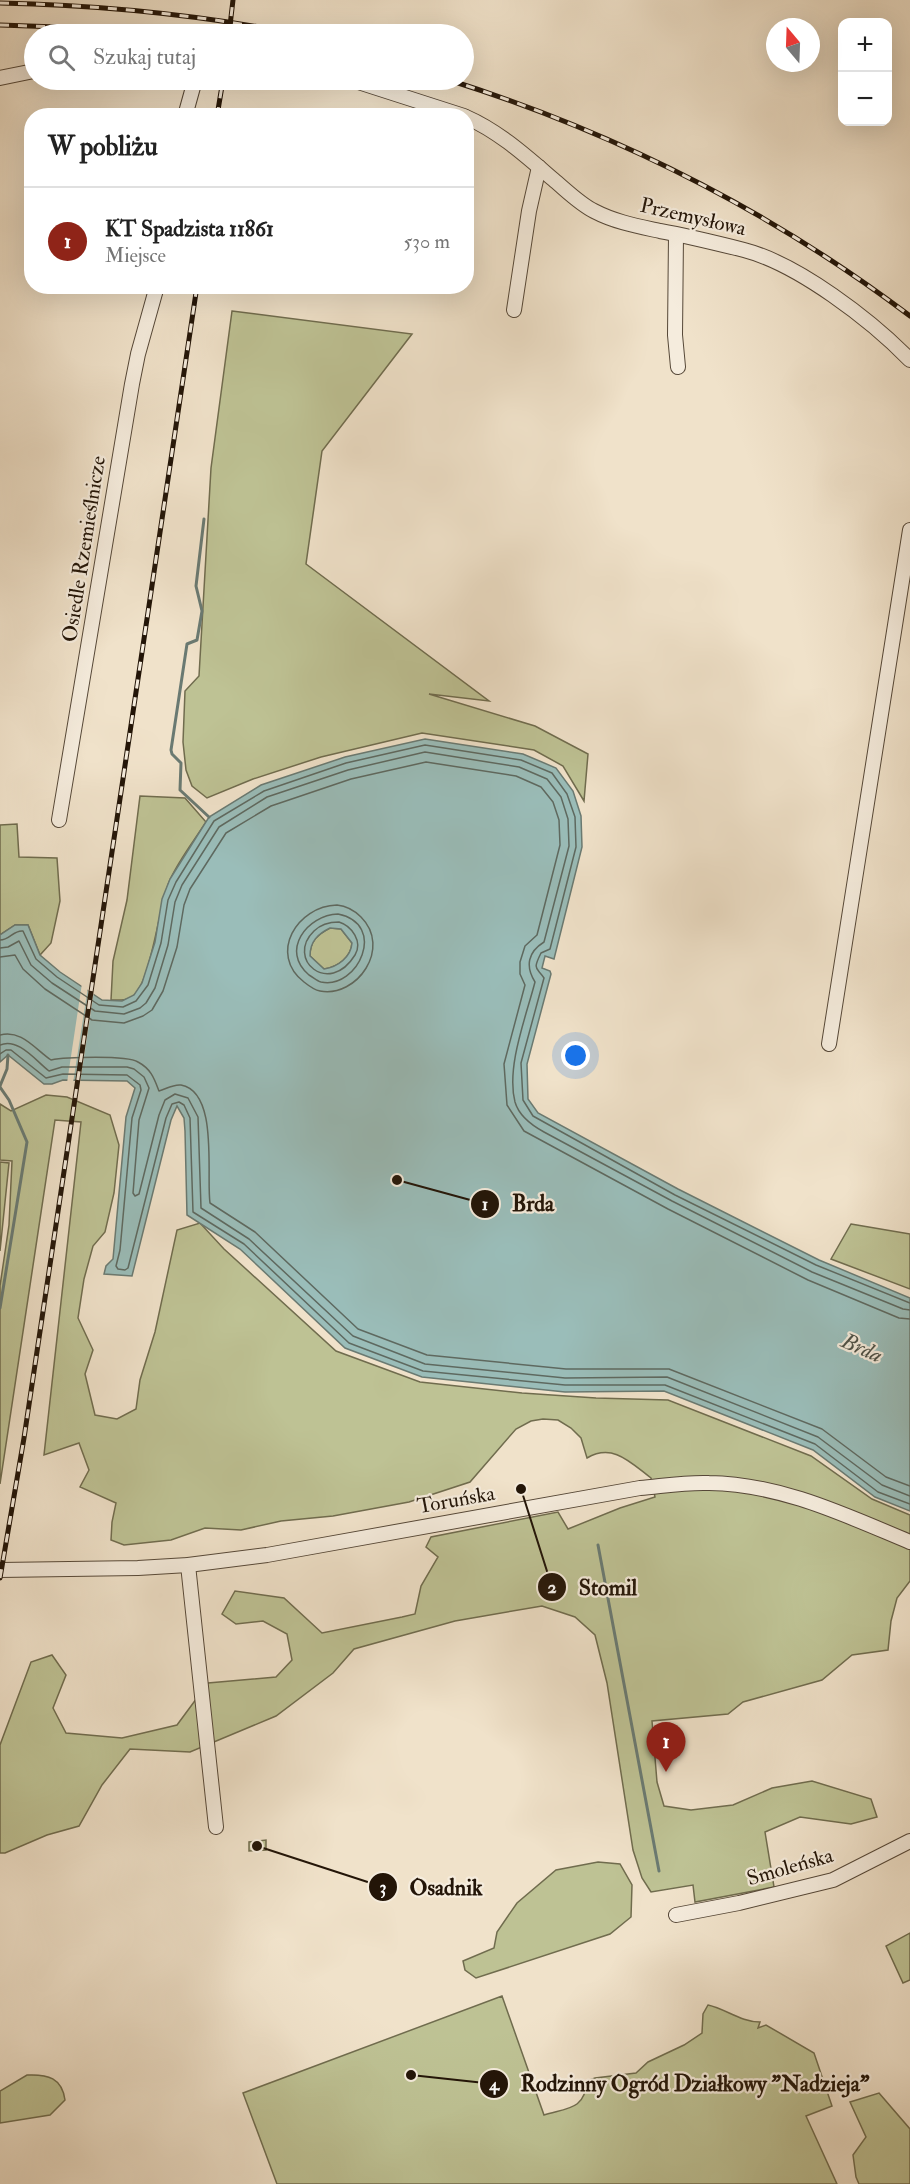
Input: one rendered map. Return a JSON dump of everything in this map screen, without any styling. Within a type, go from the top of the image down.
[{"type":"street","points":[[0,78],[24,73]]},
{"type":"street","points":[[187,108],[192,90]]},
{"type":"street","name":"Przemysłowa","points":[[383,90],[440,108]]},
{"type":"street","name":"Przemysłowa","points":[[474,120],[513,144],[593,211],[622,223],[744,250],[775,260],[859,315],[910,360]]},
{"type":"street","points":[[513,310],[529,211],[539,167]]},
{"type":"street","points":[[676,235],[675,335],[678,367]]},
{"type":"street","name":"Osiedle Rzemieślnicze","points":[[59,820],[132,384],[155,294]]},
{"type":"street","points":[[829,1044],[910,530]]},
{"type":"street","name":"Toruńska","points":[[0,1570],[84,1570],[188,1565],[267,1555],[640,1488],[701,1483],[742,1485],[794,1496],[910,1542]]},
{"type":"street","points":[[188,1565],[216,1827]]},
{"type":"street","name":"Smoleńska","points":[[676,1915],[750,1901],[833,1880],[910,1841]]},
{"type":"green space","points":[[232,311],[412,334],[322,451],[306,564],[489,701],[429,694],[535,726],[588,754],[584,801],[563,766],[534,750],[422,733],[321,757],[253,779],[207,798],[192,786],[186,770],[183,742],[185,691],[199,676],[211,468]]},
{"type":"green space","points":[[140,796],[185,798],[206,822],[181,859],[169,882],[150,960],[139,988],[128,999],[111,1000],[113,961],[127,900]]},
{"type":"green space","points":[[17,824],[19,857],[57,858],[60,901],[51,943],[40,955],[28,925],[15,925],[0,935],[0,825]]},
{"type":"green space","points":[[330,928],[341,929],[352,943],[349,953],[343,960],[324,969],[310,956],[310,951],[316,939]]},
{"type":"green space","points":[[46,1095],[67,1097],[110,1115],[119,1145],[114,1193],[105,1232],[93,1246],[84,1279],[78,1318],[93,1350],[85,1374],[95,1415],[117,1419],[136,1409],[140,1380],[155,1332],[177,1230],[200,1223],[224,1249],[336,1351],[420,1382],[522,1393],[668,1400],[811,1456],[872,1499],[910,1515],[910,1581],[897,1598],[891,1621],[888,1650],[852,1655],[822,1680],[743,1702],[728,1714],[652,1721],[657,1782],[664,1806],[691,1810],[733,1805],[772,1788],[812,1781],[871,1799],[877,1817],[851,1824],[800,1817],[765,1832],[774,1887],[695,1902],[693,1885],[651,1892],[642,1878],[633,1850],[607,1683],[595,1635],[575,1617],[542,1606],[455,1621],[354,1649],[333,1673],[276,1716],[190,1752],[130,1749],[102,1785],[79,1826],[47,1835],[0,1853],[0,1745],[31,1662],[52,1655],[66,1675],[53,1708],[66,1733],[122,1738],[177,1725],[208,1683],[276,1677],[292,1660],[287,1634],[263,1621],[236,1624],[222,1614],[235,1591],[284,1598],[322,1633],[402,1617],[415,1614],[421,1586],[438,1557],[426,1547],[431,1537],[558,1512],[568,1529],[655,1497],[651,1478],[621,1456],[605,1453],[587,1458],[581,1438],[571,1428],[558,1420],[543,1419],[531,1421],[516,1429],[470,1482],[409,1502],[333,1516],[281,1521],[241,1530],[205,1528],[171,1540],[124,1545],[111,1540],[116,1503],[80,1487],[89,1470],[79,1443],[44,1455],[81,1122],[55,1120],[0,1484],[0,1286],[9,1225],[12,1161],[0,1160],[0,1104],[11,1111]]},
{"type":"green space","points":[[0,1162],[9,1163],[0,1251]]},
{"type":"green space","points":[[851,1224],[910,1234],[910,1289],[831,1259]]},
{"type":"green space","points":[[266,1840],[266,1850],[249,1851],[249,1842]]},
{"type":"green space","points":[[598,1862],[620,1864],[632,1885],[631,1917],[610,1934],[476,1978],[465,1970],[463,1961],[494,1948],[497,1932],[517,1903],[556,1870]]},
{"type":"green space","points":[[910,1933],[910,1980],[903,1983],[886,1946]]},
{"type":"green space","points":[[502,1996],[544,2115],[579,2103],[586,2090],[587,2081],[636,2073],[648,2062],[684,2045],[702,2033],[703,2014],[708,2005],[746,2020],[760,2022],[758,2028],[766,2025],[814,2053],[832,2106],[806,2116],[837,2184],[277,2184],[243,2093]]},
{"type":"green space","points":[[27,2075],[41,2075],[53,2079],[61,2087],[65,2100],[50,2115],[0,2123],[0,2091]]},
{"type":"green space","points":[[879,2093],[910,2129],[910,2184],[859,2184],[856,2177],[853,2155],[866,2137],[850,2102]]},
{"type":"water","points":[[425,739],[523,754],[556,768],[573,791],[581,816],[582,847],[554,959],[545,956],[542,968],[550,971],[551,974],[527,1064],[528,1099],[538,1113],[678,1189],[819,1260],[910,1298],[910,1511],[875,1497],[813,1450],[664,1391],[565,1392],[422,1377],[345,1348],[240,1249],[187,1215],[184,1118],[177,1106],[171,1120],[132,1276],[104,1274],[106,1266],[113,1259],[126,1117],[135,1088],[127,1081],[63,1080],[44,1084],[8,1055],[0,1062],[0,935],[15,925],[28,925],[40,955],[60,972],[102,1000],[122,1001],[134,995],[142,983],[155,942],[162,899],[170,879],[209,817],[261,785],[345,757]],"holes":[[[341,929],[352,943],[349,953],[339,964],[324,969],[310,956],[311,946],[326,930]]]},
{"type":"pier","points":[[82,983],[88,987],[73,1083],[67,1083]]},
{"type":"pier","points":[[89,988],[94,991],[80,1083],[75,1083]]},
{"type":"waterway","points":[[204,519],[196,586],[202,611],[197,640],[187,644],[171,750],[181,763],[180,790],[209,817]]},
{"type":"waterway","points":[[0,1086],[7,1069],[8,1055]]},
{"type":"waterway","points":[[0,1087],[9,1100],[27,1142],[0,1308]]},
{"type":"waterway","points":[[598,1545],[659,1871]]},
{"type":"railway","points":[[230,24],[233,0]]},
{"type":"railway","points":[[0,3],[150,12],[241,24]]},
{"type":"railway","points":[[0,25],[24,26]]},
{"type":"railway","points":[[474,89],[571,124],[689,178],[803,242],[910,316]]},
{"type":"railway","points":[[218,108],[221,90]]},
{"type":"railway","points":[[0,1578],[24,1438],[196,294]]},
{"type":"place","name":"Brda","points":[[397,1180]]},
{"type":"place","name":"Stomil","points":[[521,1489]]},
{"type":"place","name":"KT Spadzista 11861","points":[[666,1772]]},
{"type":"place","name":"Osadnik","points":[[257,1846]]},
{"type":"place","name":"Rodzinny Ogród Działkowy \"Nadzieja\"","points":[[411,2075]]}]
